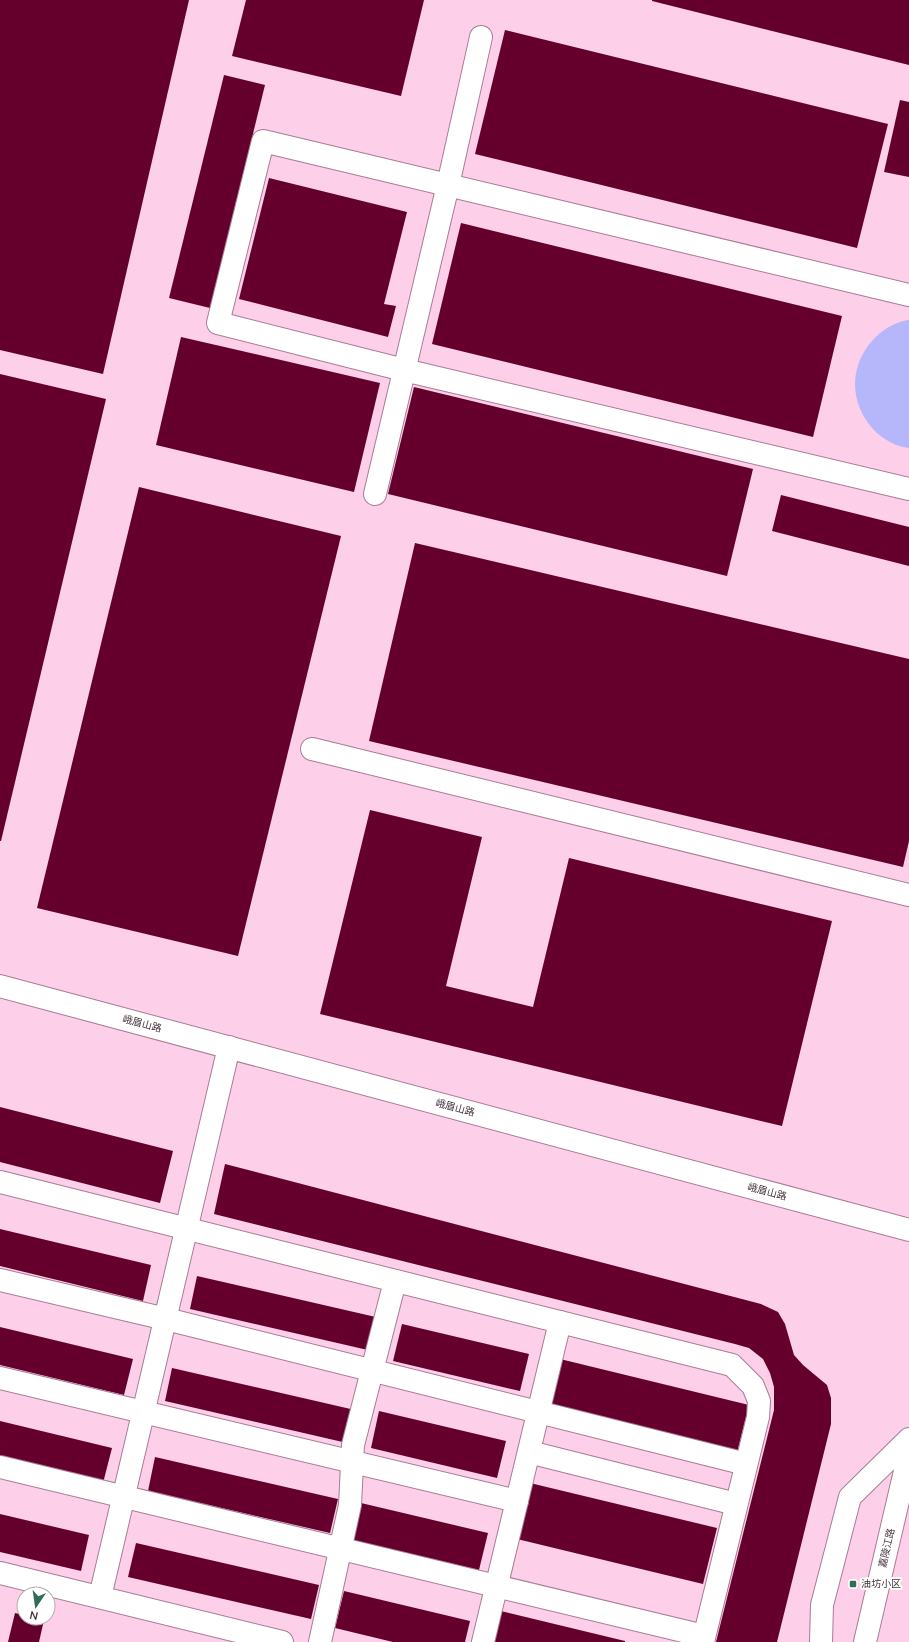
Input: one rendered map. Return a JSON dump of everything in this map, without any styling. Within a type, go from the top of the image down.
[{"type":"street","points":[[375,494],[448,185],[481,37]]},
{"type":"street","points":[[909,296],[263,141],[218,323],[404,370],[909,490]]},
{"type":"street","points":[[312,749],[909,895]]},
{"type":"street","name":"峨眉山路","points":[[0,986],[909,1230]]},
{"type":"street","points":[[100,1597],[229,1047]]},
{"type":"street","points":[[0,1182],[732,1365],[753,1386],[759,1401],[758,1417],[704,1639],[496,1586],[0,1467]]},
{"type":"street","points":[[0,1280],[166,1319],[746,1464]]},
{"type":"street","points":[[320,1642],[350,1505],[353,1445],[395,1281]]},
{"type":"street","points":[[483,1642],[560,1322]]},
{"type":"street","points":[[0,1378],[517,1501]]},
{"type":"street","points":[[821,1642],[822,1605],[850,1497],[909,1439]]},
{"type":"street","points":[[529,1452],[736,1504]]},
{"type":"street","name":"嘉陵江路","points":[[864,1642],[909,1454]]},
{"type":"street","points":[[0,1573],[282,1642]]},
{"type":"shaded area","points":[[909,320],[909,448],[887,441],[867,422],[860,409],[856,396],[855,383],[861,357],[869,345],[886,329],[897,323]]},
{"type":"building","points":[[0,0],[189,0],[103,374],[0,350]]},
{"type":"building","points":[[246,0],[424,0],[401,96],[232,56]]},
{"type":"building","points":[[909,0],[909,65],[652,1]]},
{"type":"building","points":[[505,30],[888,124],[857,248],[475,154]]},
{"type":"building","points":[[224,75],[265,85],[210,308],[169,298]]},
{"type":"building","points":[[900,100],[909,102],[909,177],[884,172]]},
{"type":"building","points":[[269,178],[407,212],[384,304],[396,306],[388,337],[239,299]]},
{"type":"building","points":[[461,223],[842,316],[813,437],[432,344]]},
{"type":"building","points":[[181,337],[380,383],[354,492],[156,445]]},
{"type":"building","points":[[0,374],[106,399],[1,841],[0,841]]},
{"type":"building","points":[[414,387],[753,469],[727,576],[388,494]]},
{"type":"building","points":[[139,487],[341,536],[238,956],[37,908]]},
{"type":"building","points":[[781,495],[909,527],[909,566],[772,531]]},
{"type":"building","points":[[415,543],[909,659],[909,841],[903,867],[369,741]]},
{"type":"building","points":[[370,810],[482,837],[446,986],[533,1007],[569,858],[832,921],[782,1126],[320,1014]]},
{"type":"building","points":[[0,1107],[173,1151],[160,1203],[0,1162]]},
{"type":"building","points":[[225,1164],[761,1304],[778,1312],[785,1324],[794,1355],[803,1365],[827,1385],[831,1398],[831,1424],[777,1642],[716,1642],[774,1410],[774,1387],[770,1373],[763,1359],[749,1348],[735,1344],[214,1214]]},
{"type":"building","points":[[0,1229],[151,1265],[143,1301],[0,1266]]},
{"type":"building","points":[[197,1276],[380,1318],[372,1351],[190,1309]]},
{"type":"building","points":[[402,1324],[529,1354],[520,1391],[393,1361]]},
{"type":"building","points":[[0,1327],[133,1359],[124,1395],[0,1365]]},
{"type":"building","points":[[560,1359],[749,1405],[737,1453],[548,1407]]},
{"type":"building","points":[[172,1368],[355,1410],[347,1443],[165,1401]]},
{"type":"building","points":[[379,1411],[506,1441],[497,1478],[371,1448]]},
{"type":"building","points":[[0,1421],[112,1448],[103,1483],[0,1459]]},
{"type":"building","points":[[155,1457],[338,1499],[330,1533],[148,1491]]},
{"type":"building","points":[[530,1483],[717,1528],[703,1584],[517,1539]]},
{"type":"building","points":[[361,1503],[488,1533],[479,1570],[352,1540]]},
{"type":"building","points":[[0,1514],[89,1535],[81,1571],[0,1552]]},
{"type":"building","points":[[136,1543],[319,1585],[311,1619],[128,1577]]},
{"type":"building","points":[[344,1591],[470,1621],[465,1642],[393,1642],[335,1628]]},
{"type":"building","points":[[497,1610],[625,1641],[625,1642],[489,1642]]},
{"type":"building","points":[[15,1613],[16,1626],[43,1626],[39,1642],[8,1642]]},
{"type":"place","name":"油坊小区","points":[[853,1584]]}]
